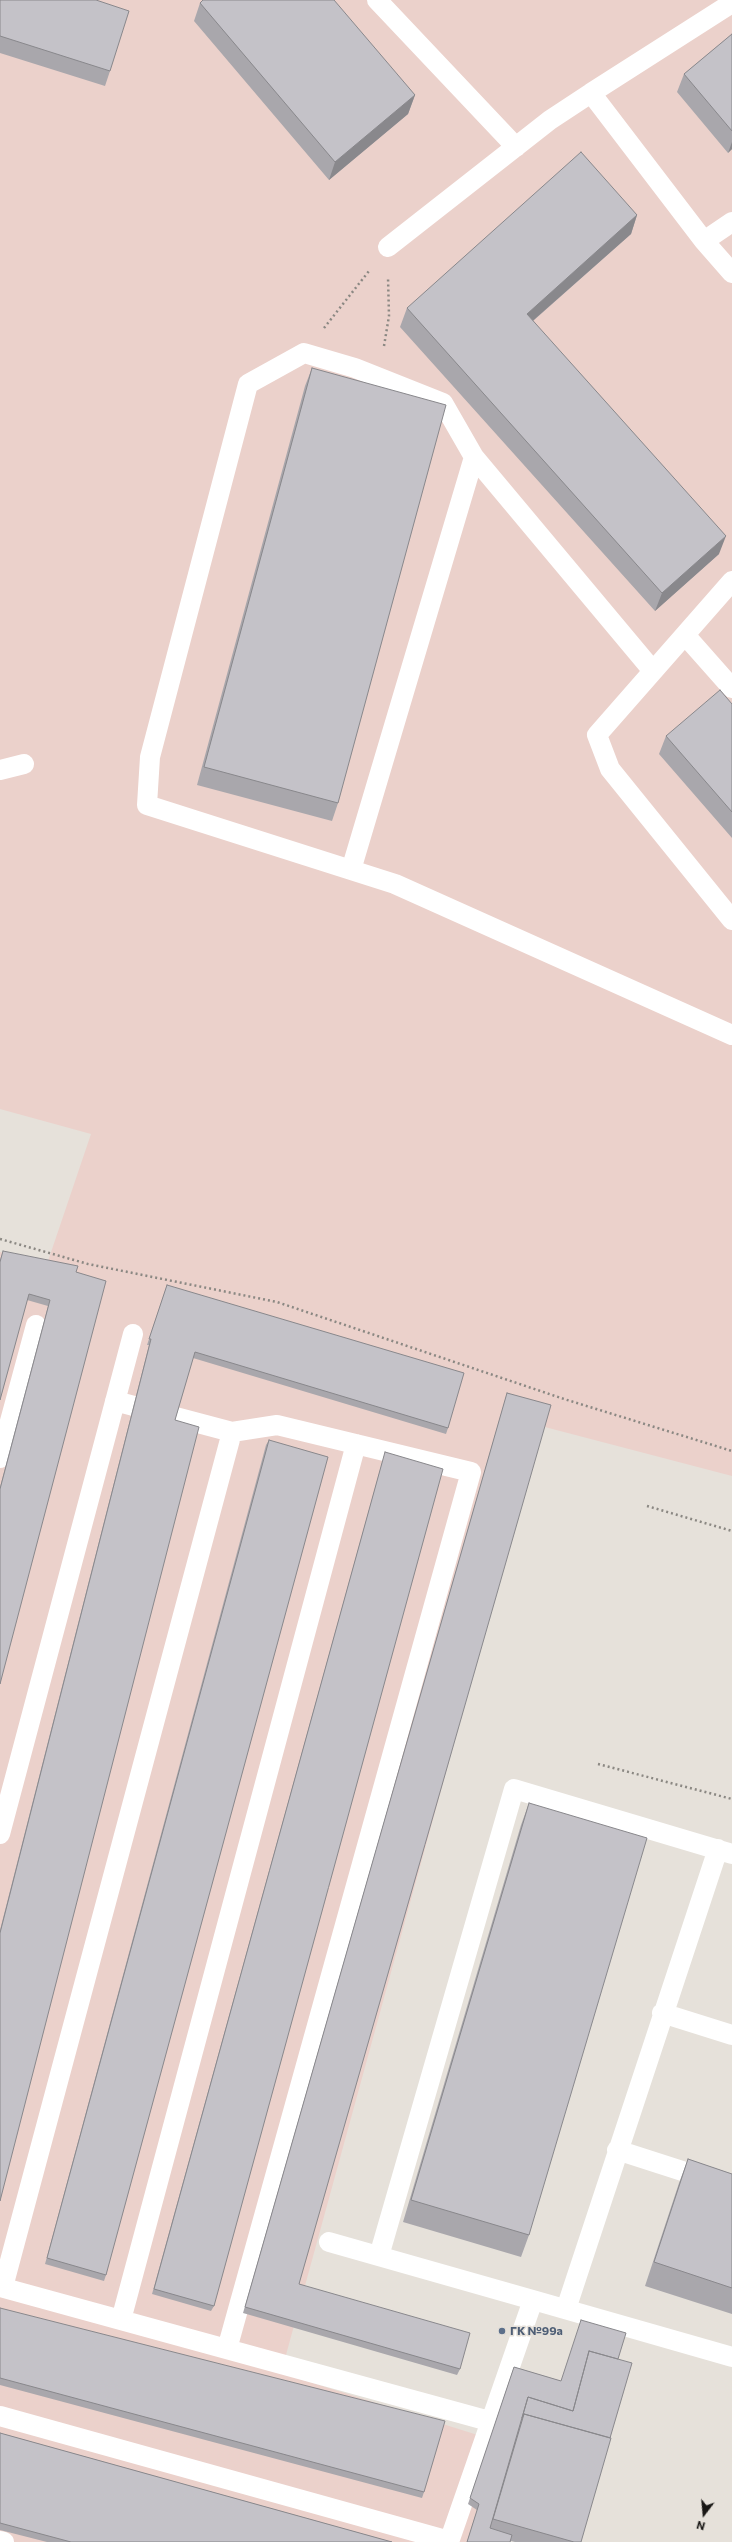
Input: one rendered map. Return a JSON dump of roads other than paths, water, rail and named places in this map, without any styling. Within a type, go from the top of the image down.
[{"type":"lane","points":[[377,0],[516,147]]},
{"type":"lane","points":[[388,247],[516,147],[591,93],[732,3]]},
{"type":"lane","points":[[591,93],[704,240],[732,273]]},
{"type":"lane","points":[[704,240],[732,222]]},
{"type":"lane","points":[[653,671],[474,457],[443,403],[378,377],[304,353],[248,384],[150,757],[148,805],[395,884],[732,1035]]},
{"type":"lane","points":[[351,870],[474,457]]},
{"type":"lane","points":[[732,581],[597,736],[610,769],[732,920]]},
{"type":"lane","points":[[685,635],[732,688]]},
{"type":"lane","points":[[0,770],[24,764]]},
{"type":"lane","points":[[0,1458],[36,1324]]},
{"type":"lane","points":[[0,1834],[133,1334]]},
{"type":"lane","points":[[115,1401],[232,1432],[277,1425],[471,1472],[227,2349]]},
{"type":"lane","points":[[232,1432],[1,2287],[489,2421]]},
{"type":"lane","points":[[121,2320],[356,1444]]},
{"type":"lane","points":[[379,2256],[514,1789],[725,1852],[662,2013],[566,2309]]},
{"type":"lane","points":[[662,2013],[732,2035]]},
{"type":"lane","points":[[618,2150],[732,2187]]},
{"type":"lane","points":[[329,2242],[732,2357]]},
{"type":"lane","points":[[0,2416],[449,2541],[489,2421],[533,2300]]},
{"type":"lane","points":[[0,2541],[4,2542]]},
{"type":"place","name":"ГК №99а","points":[[502,2331]]}]
